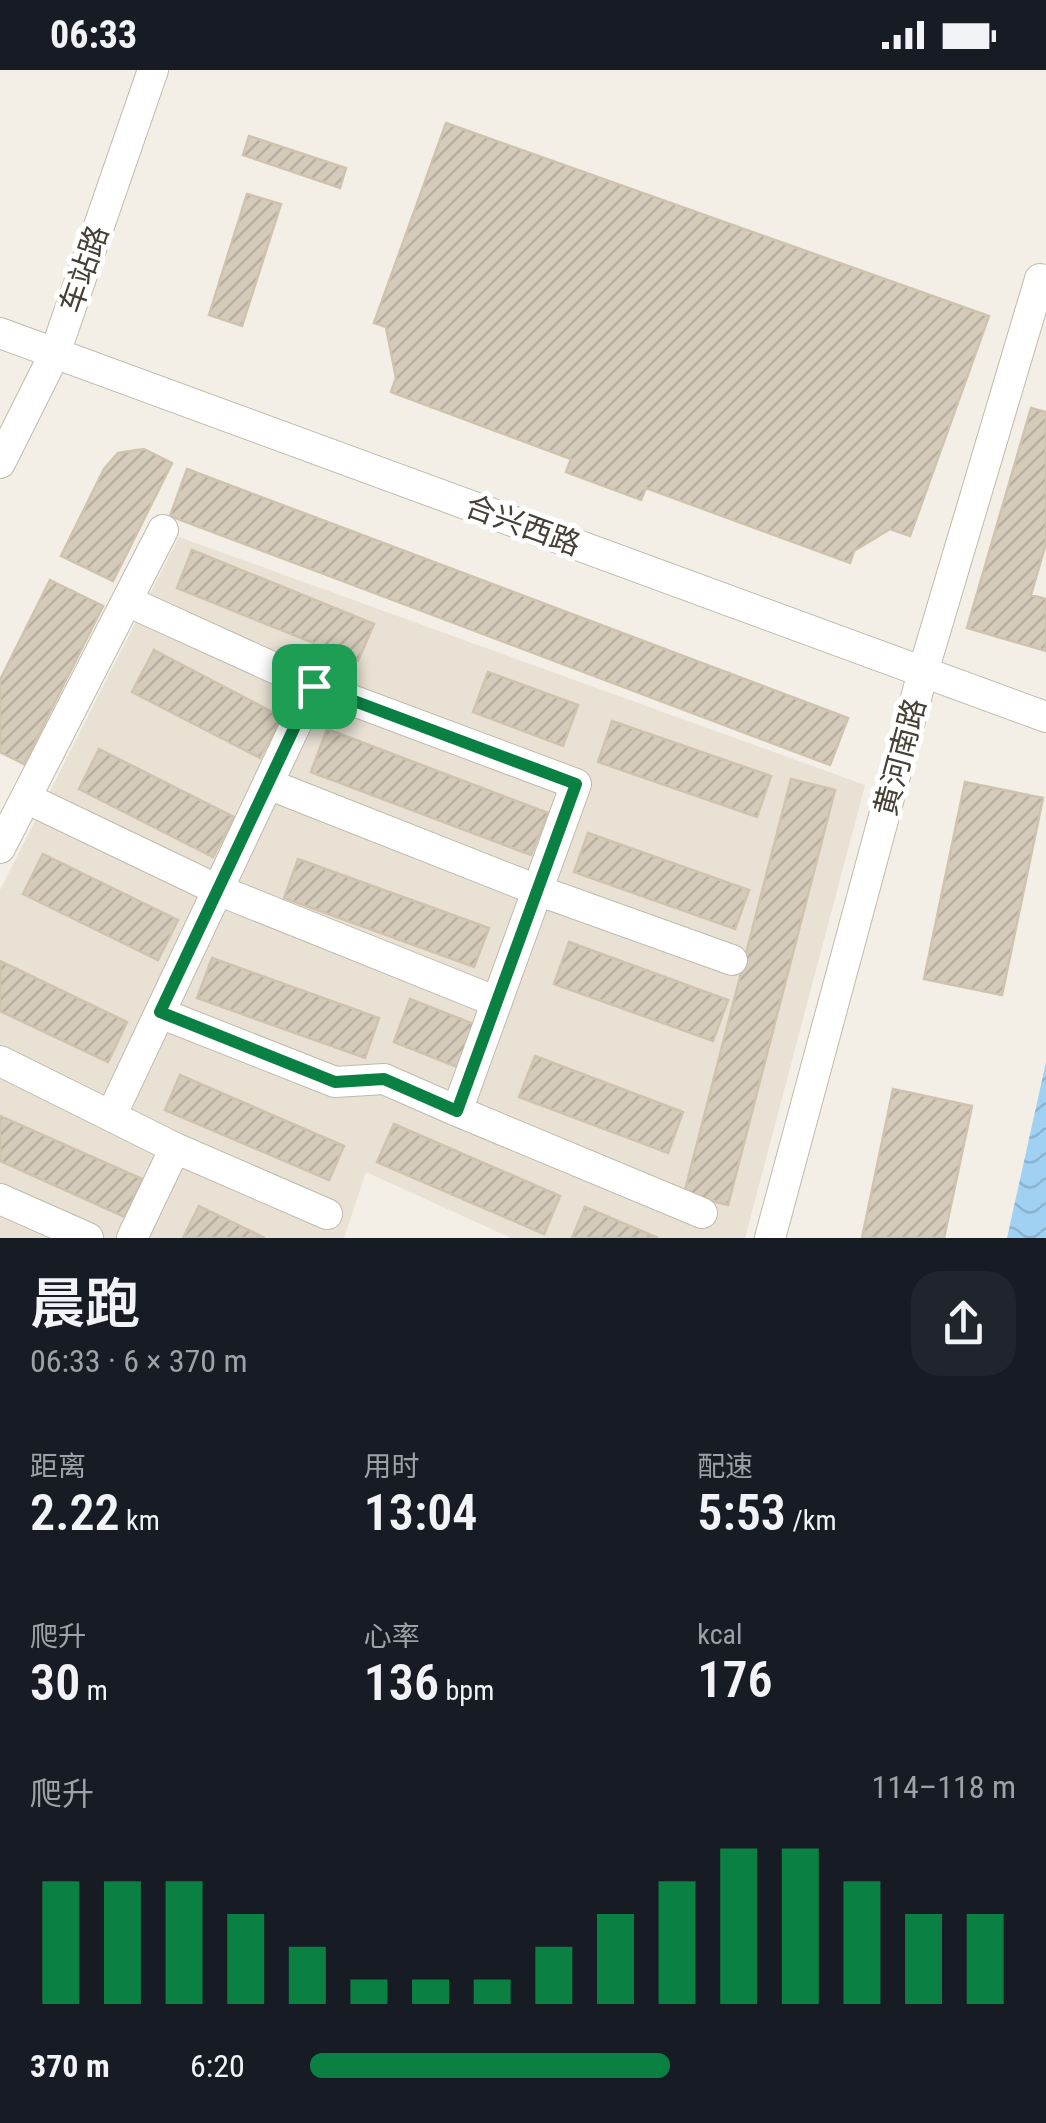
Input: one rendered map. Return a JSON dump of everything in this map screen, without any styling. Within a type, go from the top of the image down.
[{"type":"street","name":"车站路","points":[[0,463],[54,353],[153,70]]},
{"type":"street","name":"黄河南路","points":[[770,1238],[924,672],[1040,279]]},
{"type":"street","name":"合兴西路","points":[[0,332],[1046,717]]},
{"type":"street","points":[[0,848],[163,530]]},
{"type":"street","points":[[127,601],[314,686],[576,784],[457,1111]]},
{"type":"street","points":[[111,1116],[314,686]]},
{"type":"street","points":[[268,784],[538,890],[732,960]]},
{"type":"street","points":[[26,798],[218,890],[497,1002]]},
{"type":"street","points":[[160,1012],[335,1082],[384,1079],[702,1213]]},
{"type":"street","points":[[0,1061],[175,1148],[327,1214]]},
{"type":"street","points":[[132,1238],[175,1148]]},
{"type":"street","points":[[0,1199],[88,1238]]},
{"type":"shaded area","points":[[179,537],[865,785],[745,1238],[511,1238],[366,1172],[344,1238],[0,1238],[0,890]]},
{"type":"water","points":[[1046,1062],[1046,1238],[1007,1238]]},
{"type":"building","points":[[446,123],[989,316],[910,536],[890,529],[854,551],[850,563],[646,488],[641,500],[566,472],[571,459],[391,392],[396,378],[386,327],[374,323]]},
{"type":"building","points":[[249,136],[346,168],[340,188],[243,155]]},
{"type":"building","points":[[247,194],[281,204],[242,326],[209,315]]},
{"type":"building","points":[[1031,408],[1046,412],[1046,543],[1031,595],[1046,599],[1046,651],[967,628]]},
{"type":"building","points":[[144,449],[172,463],[113,581],[61,556],[104,469],[118,453]]},
{"type":"building","points":[[187,469],[848,718],[830,765],[170,516]]},
{"type":"building","points":[[192,550],[374,624],[358,661],[177,588]]},
{"type":"building","points":[[50,580],[103,606],[24,764],[0,752],[0,680]]},
{"type":"building","points":[[154,650],[282,717],[260,758],[132,692]]},
{"type":"building","points":[[488,672],[578,705],[563,746],[473,712]]},
{"type":"building","points":[[612,721],[771,776],[757,817],[598,762]]},
{"type":"building","points":[[327,729],[548,813],[531,855],[311,772]]},
{"type":"building","points":[[99,749],[234,817],[213,857],[79,789]]},
{"type":"building","points":[[791,779],[835,790],[728,1205],[684,1194]]},
{"type":"building","points":[[965,782],[1043,798],[1002,995],[924,979]]},
{"type":"building","points":[[588,833],[749,890],[735,929],[574,872]]},
{"type":"building","points":[[43,854],[178,920],[158,960],[23,894]]},
{"type":"building","points":[[298,859],[489,928],[474,967],[284,898]]},
{"type":"building","points":[[569,942],[728,1000],[713,1041],[554,984]]},
{"type":"building","points":[[212,958],[379,1018],[365,1058],[197,998]]},
{"type":"building","points":[[0,961],[127,1022],[108,1062],[0,1011]]},
{"type":"building","points":[[410,999],[476,1025],[460,1068],[394,1042]]},
{"type":"building","points":[[535,1056],[683,1112],[668,1153],[519,1097]]},
{"type":"building","points":[[180,1075],[344,1146],[329,1180],[165,1110]]},
{"type":"building","points":[[893,1089],[972,1106],[944,1238],[862,1238]]},
{"type":"building","points":[[0,1116],[142,1179],[125,1217],[0,1161]]},
{"type":"building","points":[[394,1124],[560,1196],[544,1234],[377,1162]]},
{"type":"building","points":[[199,1206],[265,1238],[183,1238]]},
{"type":"building","points":[[585,1207],[658,1238],[572,1238]]},
{"type":"route","points":[[314,686],[576,784],[457,1111],[384,1079],[335,1082],[160,1012],[314,686]]}]
